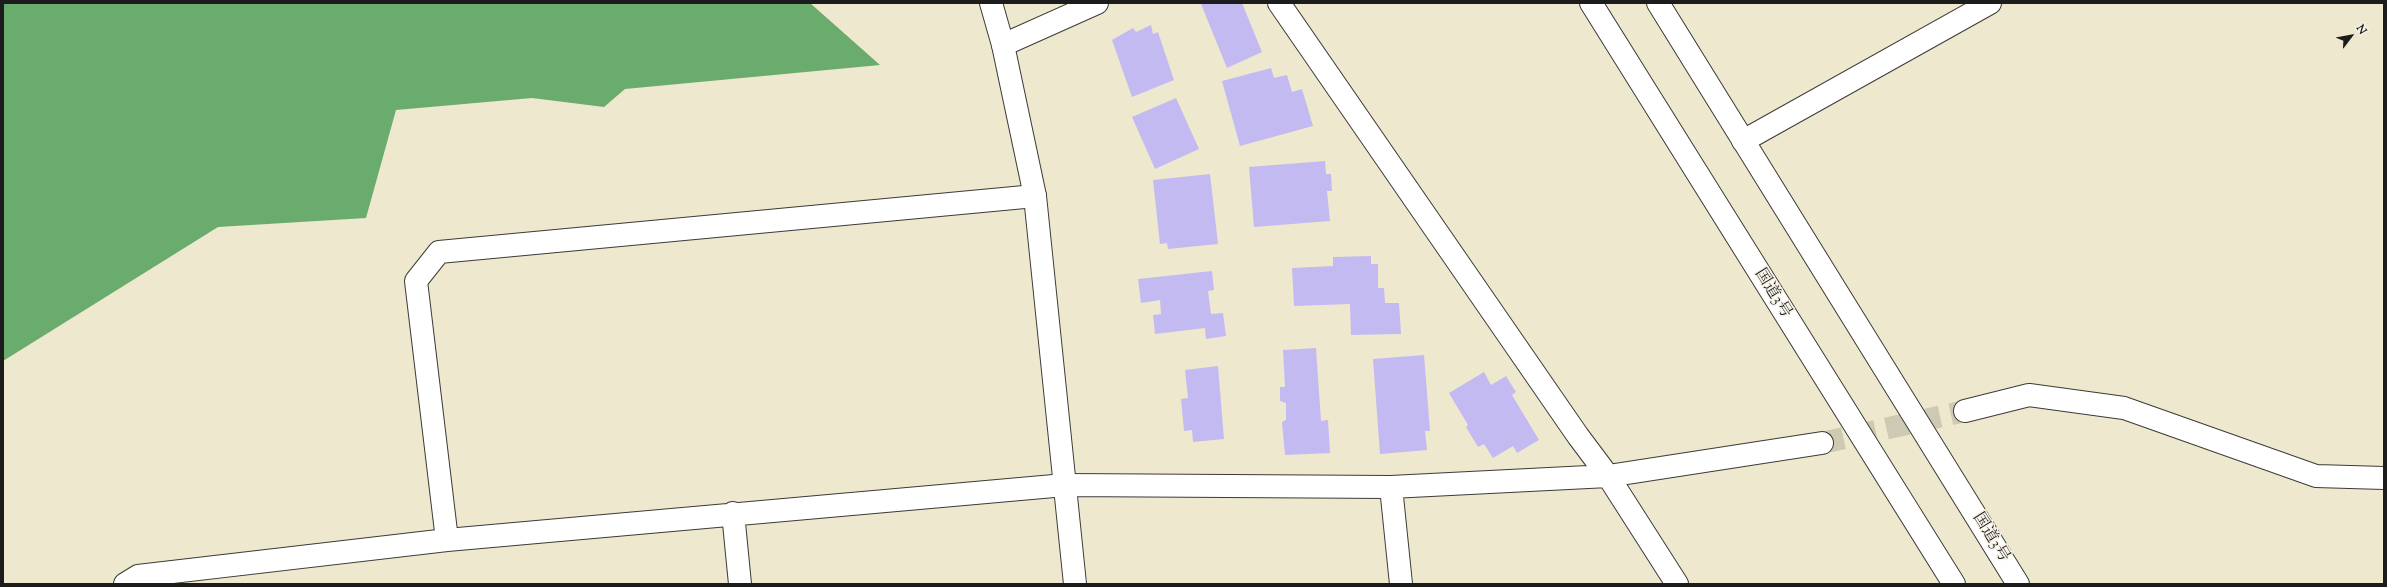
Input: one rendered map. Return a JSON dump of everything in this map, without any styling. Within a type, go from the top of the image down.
[{"type":"main road","points":[[991,3],[1003,45],[1035,196],[1075,584]]},
{"type":"main road","points":[[1003,45],[1097,3]]},
{"type":"main road","points":[[1279,3],[1573,430],[1608,476],[1677,584]]},
{"type":"main road","name":"国道3号","points":[[1590,3],[1954,584]]},
{"type":"main road","name":"国道3号","points":[[1658,3],[2018,584]]},
{"type":"main road","points":[[1743,141],[1990,3]]},
{"type":"main road","points":[[447,540],[416,281],[439,252],[1035,196]]},
{"type":"main road","points":[[1965,411],[2029,395],[2124,408],[2316,476],[2384,478]]},
{"type":"main road","points":[[125,584],[138,576],[447,540],[733,513],[1065,485],[1391,487],[1608,476],[1822,443]]},
{"type":"main road","points":[[1391,487],[1401,584]]},
{"type":"main road","points":[[733,513],[740,584]]},
{"type":"green space","points":[[3,3],[810,3],[880,65],[625,89],[604,107],[532,98],[396,110],[366,218],[218,227],[3,361]]},
{"type":"building","points":[[1242,3],[1262,52],[1227,68],[1201,4]]},
{"type":"building","points":[[1151,25],[1153,34],[1158,32],[1174,80],[1132,97],[1112,40],[1133,28],[1136,32]]},
{"type":"building","points":[[1271,68],[1274,78],[1287,75],[1292,92],[1302,89],[1313,126],[1240,146],[1222,81]]},
{"type":"building","points":[[1176,98],[1199,149],[1155,169],[1132,117]]},
{"type":"building","points":[[1325,161],[1326,174],[1331,174],[1332,191],[1327,191],[1330,221],[1254,227],[1249,167]]},
{"type":"building","points":[[1210,174],[1218,244],[1168,249],[1167,243],[1160,244],[1153,180]]},
{"type":"building","points":[[1371,256],[1371,264],[1378,264],[1378,288],[1384,288],[1385,303],[1399,303],[1401,334],[1351,335],[1350,304],[1294,306],[1292,268],[1333,266],[1333,257]]},
{"type":"building","points":[[1212,271],[1214,290],[1208,291],[1211,314],[1223,313],[1226,336],[1206,339],[1205,328],[1155,334],[1153,315],[1161,314],[1160,300],[1141,303],[1138,279]]},
{"type":"building","points":[[1316,348],[1321,421],[1328,420],[1330,453],[1285,455],[1282,422],[1286,420],[1286,403],[1280,401],[1280,387],[1285,387],[1283,350]]},
{"type":"building","points":[[1424,355],[1430,431],[1425,431],[1427,450],[1380,454],[1373,359]]},
{"type":"building","points":[[1218,366],[1224,439],[1193,442],[1192,430],[1184,431],[1181,399],[1188,398],[1185,370]]},
{"type":"building","points":[[1484,372],[1491,385],[1506,376],[1516,392],[1512,395],[1539,440],[1517,453],[1513,446],[1493,458],[1484,444],[1478,447],[1466,427],[1468,425],[1449,393]]},
{"type":"tunnel","points":[[1822,443],[1965,411]]}]
